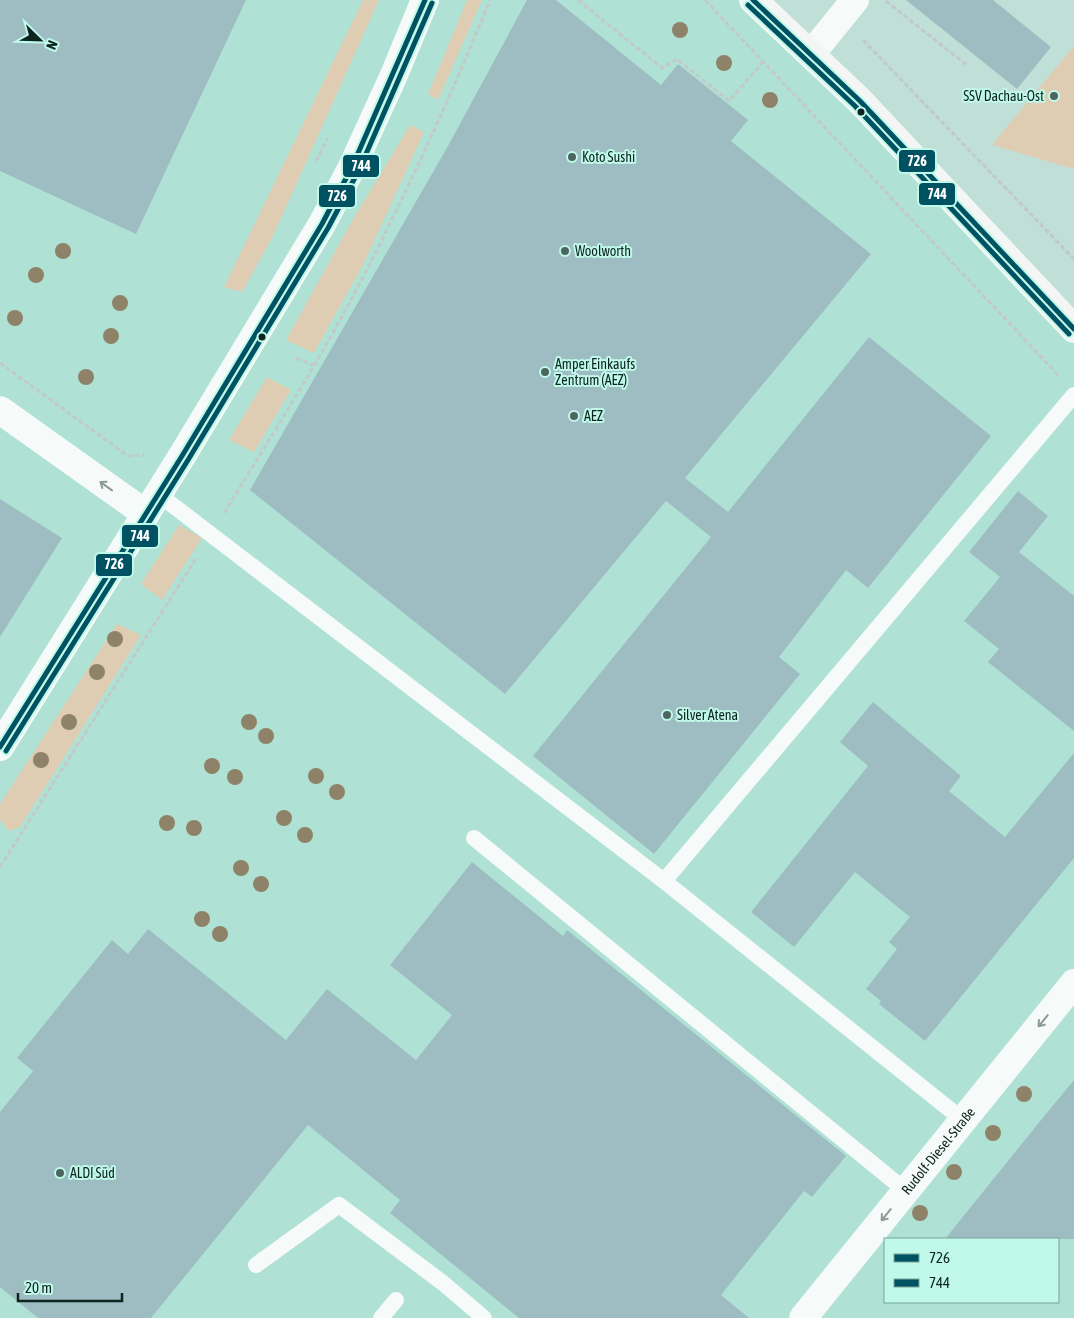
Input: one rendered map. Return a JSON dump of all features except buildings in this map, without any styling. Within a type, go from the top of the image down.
[{"type":"main road","points":[[753,0],[860,101],[1074,329]]},
{"type":"street","points":[[0,747],[152,504],[322,224],[383,100],[425,0]]},
{"type":"street","points":[[811,54],[848,8]]},
{"type":"street","points":[[0,410],[152,504]]},
{"type":"street","name":"Rudolf-Diesel-Straße","points":[[803,1318],[1074,983]]},
{"type":"lane","points":[[664,881],[1074,395]]},
{"type":"lane","points":[[152,504],[211,535],[664,881],[963,1120]]},
{"type":"lane","points":[[474,838],[906,1191]]},
{"type":"lane","points":[[256,1265],[340,1205],[443,1283],[484,1318]]},
{"type":"lane","points":[[381,1318],[396,1300]]},
{"type":"path","points":[[0,866],[211,535],[364,276],[426,146],[490,0]]},
{"type":"path","points":[[578,0],[662,68],[677,59],[729,101],[763,62]]},
{"type":"path","points":[[705,0],[1061,378]]},
{"type":"path","points":[[885,0],[968,66]]},
{"type":"path","points":[[848,8],[1074,259]]},
{"type":"path","points":[[313,168],[330,133]]},
{"type":"path","points":[[296,358],[313,365]]},
{"type":"path","points":[[0,363],[128,456],[148,454]]},
{"type":"shaded area","points":[[0,0],[765,0],[1074,329],[1074,1318],[0,1318]]},
{"type":"shaded area","points":[[363,0],[379,0],[272,238],[242,292],[224,287]]},
{"type":"shaded area","points":[[467,0],[482,0],[438,100],[428,94]]},
{"type":"shaded area","name":"SSV Dachau-Ost","points":[[1074,46],[1074,169],[992,145]]},
{"type":"shaded area","points":[[410,125],[424,132],[364,263],[314,353],[286,340],[352,221]]},
{"type":"shaded area","points":[[267,377],[291,390],[254,452],[229,440]]},
{"type":"shaded area","points":[[179,525],[202,538],[162,600],[141,584]]},
{"type":"shaded area","points":[[117,624],[141,635],[20,827],[9,831],[0,820],[0,804]]},
{"type":"transit line","name":"726","points":[[0,747],[182,456],[322,224],[352,167],[425,0]]},
{"type":"transit line","name":"726","points":[[753,0],[860,101],[1074,329]]},
{"type":"transit line","name":"744","points":[[6,751],[188,460],[328,228],[359,170],[432,3]]},
{"type":"transit line","name":"744","points":[[748,5],[855,106],[1069,334]]},
{"type":"place","name":"SSV Dachau-Ost","points":[[1054,96]]},
{"type":"place","name":"Koto Sushi","points":[[572,157]]},
{"type":"place","name":"Woolworth","points":[[565,251]]},
{"type":"place","name":"Amper Einkaufs Zentrum (AEZ)","points":[[545,372]]},
{"type":"place","name":"AEZ","points":[[574,416]]},
{"type":"place","name":"Silver Atena","points":[[667,715]]},
{"type":"place","name":"ALDI Süd","points":[[60,1173]]}]
